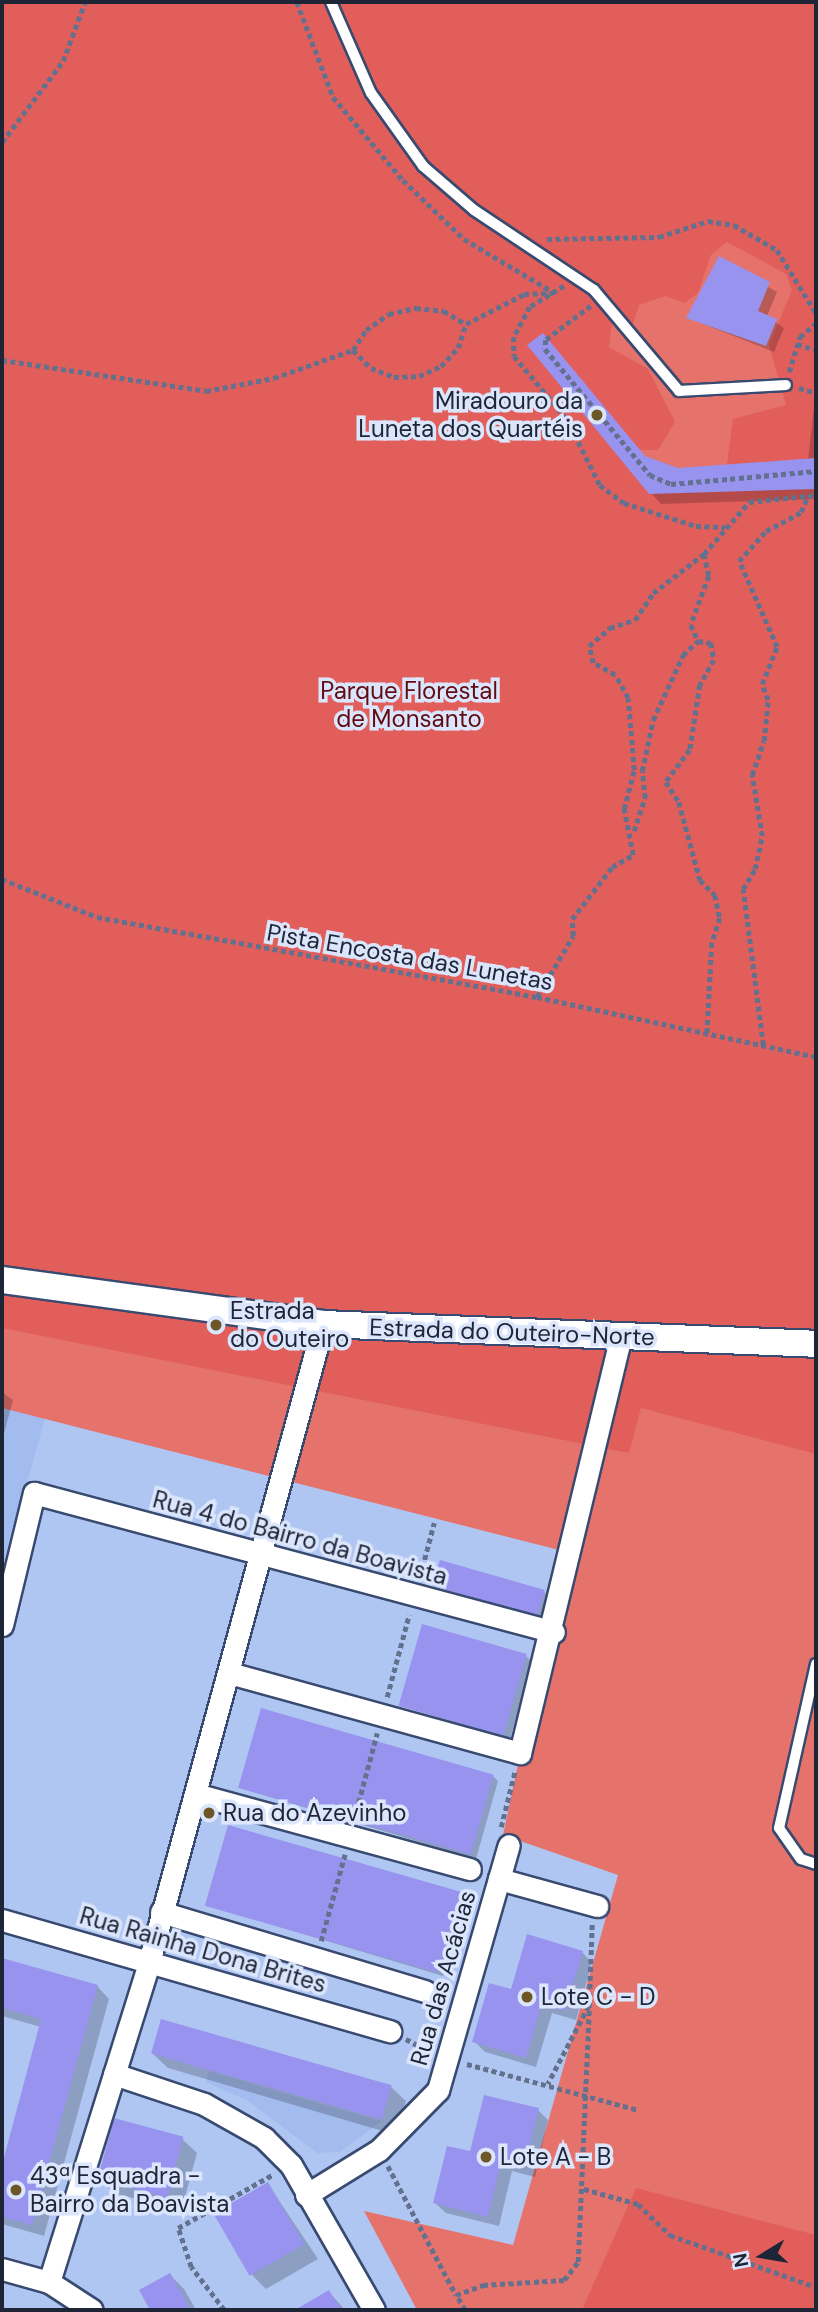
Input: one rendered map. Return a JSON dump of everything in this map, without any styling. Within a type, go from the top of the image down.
[{"type":"street","name":"Estrada do Outeiro-Norte","points":[[2,1280],[324,1324],[816,1344]]},
{"type":"street","points":[[49,2282],[149,1962],[324,1324]]},
{"type":"street","points":[[229,1673],[520,1753],[554,1632],[621,1337]]},
{"type":"street","name":"Rua 4 do Bairro da Boavista","points":[[2,1625],[34,1493],[261,1556],[554,1632]]},
{"type":"street","points":[[195,1794],[470,1869]]},
{"type":"street","name":"Rua das Acácias","points":[[306,2195],[379,2150],[438,2090],[449,2060],[509,1845]]},
{"type":"street","name":"Rua das Acácias","points":[[499,1878],[597,1906]]},
{"type":"street","points":[[161,1912],[425,1991]]},
{"type":"street","name":"Rua Rainha Dona Brites","points":[[2,1920],[390,2031]]},
{"type":"street","points":[[114,2074],[235,2118],[291,2165],[374,2310]]},
{"type":"street","points":[[2,2269],[49,2282],[92,2310]]},
{"type":"lane","points":[[331,2],[371,93],[423,166],[601,299],[679,391],[786,385]]},
{"type":"lane","points":[[816,1664],[779,1828],[801,1859],[816,1864]]},
{"type":"path","points":[[2,142],[63,61],[85,2]]},
{"type":"path","points":[[531,248],[547,239],[659,237],[686,233],[708,221],[734,225],[777,250],[816,313]]},
{"type":"path","points":[[353,350],[394,377],[419,376],[441,366],[458,348],[466,324],[524,294],[554,293],[530,307],[513,337],[514,356],[568,419],[600,485],[624,503],[696,526],[726,527]]},
{"type":"path","points":[[601,299],[546,340],[545,349],[650,475],[671,484],[816,471]]},
{"type":"path","points":[[2,360],[206,391],[274,378],[353,350],[366,330],[398,312],[444,311],[466,324]]},
{"type":"path","points":[[786,385],[797,344],[816,323]]},
{"type":"path","points":[[797,344],[816,350]]},
{"type":"path","points":[[633,831],[624,809],[634,770],[628,698],[615,675],[593,663],[589,646],[610,628],[635,620],[653,593],[704,554],[749,502],[816,495]]},
{"type":"path","points":[[763,1045],[743,889],[755,870],[762,836],[752,775],[764,741],[768,700],[762,684],[777,647],[739,561],[766,531],[801,512],[808,496]]},
{"type":"path","points":[[698,641],[691,625],[709,576],[704,554]]},
{"type":"path","points":[[537,997],[573,936],[572,919],[612,867],[633,855],[633,831],[645,797],[642,771],[653,720],[683,656],[698,641]]},
{"type":"path","points":[[698,641],[712,643],[714,660],[700,685],[690,750],[666,782],[679,802],[700,880],[715,895],[720,918],[712,943],[707,1034]]},
{"type":"path","name":"Pista Encosta das Lunetas","points":[[2,878],[97,917],[537,997],[816,1057]]},
{"type":"path","points":[[316,1958],[434,1524]]},
{"type":"path","points":[[509,1845],[497,1841],[520,1753]]},
{"type":"path","points":[[456,2295],[483,2285],[564,2280],[578,2262],[587,2095],[587,1944],[597,1906]]},
{"type":"path","points":[[548,2084],[589,2006]]},
{"type":"path","points":[[390,2031],[449,2060],[639,2110]]},
{"type":"path","points":[[379,2150],[466,2310]]},
{"type":"path","points":[[224,2310],[191,2267],[178,2228],[291,2165]]},
{"type":"path","points":[[584,2189],[638,2204],[670,2235],[816,2287]]},
{"type":"shaded area","points":[[2,1387],[50,1400],[2,1574]]},
{"type":"shaded area","points":[[209,2071],[382,2121],[340,2152],[317,2153],[248,2101],[206,2082]]},
{"type":"green space","name":"Parque Florestal de Monsanto","points":[[2,2],[816,2],[816,2310],[417,2310],[364,2211],[513,2245],[618,1875],[503,1835],[563,1551],[2,1408]]},
{"type":"green space","name":"Parque Florestal de Monsanto","points":[[2,2],[816,2],[816,1454],[641,1408],[629,1453],[2,1328]],"holes":[[[727,242],[786,274],[792,290],[769,345],[786,405],[733,419],[726,471],[649,485],[634,450],[658,450],[675,422],[648,369],[609,347],[612,323],[632,326],[639,305],[665,296],[685,303],[698,293],[711,255]]]},
{"type":"green space","points":[[636,2188],[816,2235],[816,2310],[582,2310]]},
{"type":"building","points":[[719,256],[770,282],[758,311],[777,319],[766,346],[686,318]]},
{"type":"building","name":"Miradouro da Luneta dos Quartéis","points":[[543,333],[645,456],[678,468],[816,458],[816,489],[649,494],[527,345]]},
{"type":"building","points":[[440,1560],[545,1590],[537,1616],[433,1586]]},
{"type":"building","points":[[422,1624],[527,1654],[503,1736],[399,1706]]},
{"type":"building","points":[[261,1708],[494,1775],[471,1854],[238,1788]]},
{"type":"building","points":[[228,1825],[461,1892],[437,1972],[205,1906]]},
{"type":"building","name":"Lote C - D","points":[[527,1934],[583,1951],[565,2011],[542,2004],[526,2058],[472,2042],[489,1983],[511,1989]]},
{"type":"building","points":[[2,1958],[98,1985],[32,2225],[2,2217],[2,2165],[41,2019],[2,2008]]},
{"type":"building","points":[[161,2019],[392,2085],[382,2120],[151,2054]]},
{"type":"building","name":"Lote A - B","points":[[484,2095],[539,2108],[524,2167],[501,2162],[488,2217],[433,2203],[447,2146],[470,2151]]},
{"type":"building","points":[[114,2118],[184,2137],[167,2197],[98,2179]]},
{"type":"building","points":[[268,2182],[304,2244],[249,2276],[213,2214]]},
{"type":"building","points":[[170,2273],[191,2310],[150,2310],[139,2290]]},
{"type":"building","points":[[329,2290],[341,2310],[295,2310]]},
{"type":"place","name":"Miradouro da Luneta dos Quartéis","points":[[597,415]]},
{"type":"place","name":"Estrada do Outeiro","points":[[216,1325]]},
{"type":"place","name":"Rua do Azevinho","points":[[209,1813]]},
{"type":"place","name":"Lote C - D","points":[[527,1997]]},
{"type":"place","name":"Lote A - B","points":[[486,2157]]},
{"type":"place","name":"43ª Esquadra - Bairro da Boavista","points":[[16,2190]]}]
